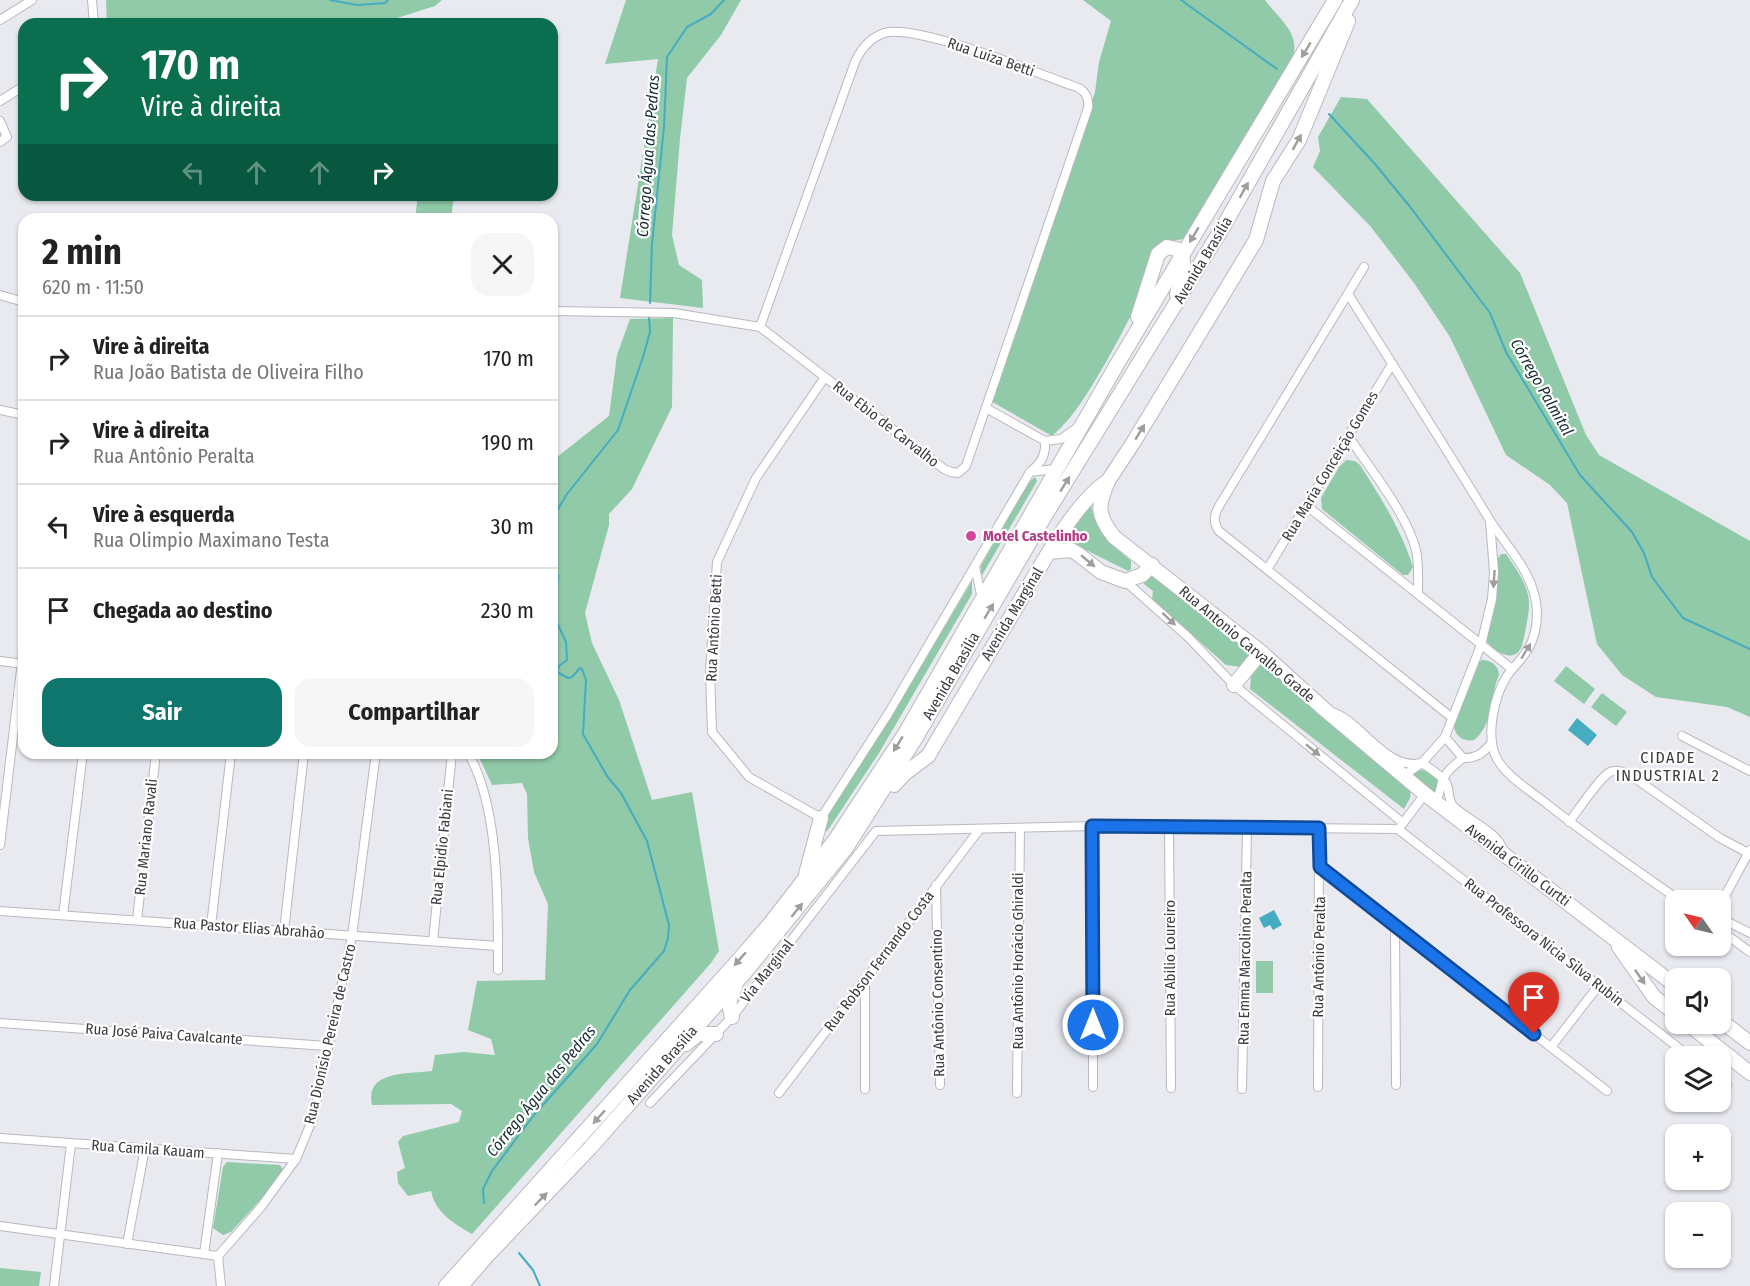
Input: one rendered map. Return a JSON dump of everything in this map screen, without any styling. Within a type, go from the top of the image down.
[{"type":"main road","name":"Avenida Brasília","points":[[446,1286],[736,963],[804,881],[846,824],[906,732],[1055,469],[1335,0]]},
{"type":"main road","name":"Avenida Brasília","points":[[460,1286],[590,1148],[746,970],[846,848],[915,739],[1046,514],[1223,227],[1354,0]]},
{"type":"main road","points":[[1108,481],[1256,240],[1273,180],[1299,140],[1354,0]]},
{"type":"main road","points":[[1116,366],[1137,318],[1158,254],[1171,247],[1182,254],[1184,264],[1171,313]]},
{"type":"main road","name":"Avenida Marginal","points":[[874,806],[904,774],[928,756],[1049,552],[1085,500],[1108,481]]},
{"type":"main road","name":"Rua Antonio Carvalho Grade","points":[[1108,481],[1100,499],[1099,510],[1103,522],[1114,537],[1261,652],[1324,709],[1430,798]]},
{"type":"main road","points":[[1049,552],[1071,550],[1101,572],[1125,581],[1142,575],[1152,565]]},
{"type":"main road","points":[[1234,685],[1261,652]]},
{"type":"main road","name":"Avenida Cirillo Curtti","points":[[1430,798],[1665,978]]},
{"type":"main road","points":[[804,881],[821,818]]},
{"type":"main road","name":"Avenida Cirillo Curtti","points":[[1611,936],[1654,997],[1665,1006]]},
{"type":"main road","points":[[732,1017],[728,1006],[730,998],[746,970]]},
{"type":"main road","points":[[1731,1028],[1750,1043]]},
{"type":"main road","points":[[662,1065],[698,1034],[716,1034]]},
{"type":"main road","points":[[1701,1034],[1750,1073]]},
{"type":"main road","points":[[471,1286],[486,1257]]},
{"type":"street","points":[[0,20],[32,0]]},
{"type":"street","points":[[92,0],[94,18]]},
{"type":"street","name":"Rua Luíza Betti","points":[[760,327],[855,62],[860,51],[870,40],[884,33],[899,31],[914,33],[945,41],[1079,88],[1087,96],[1088,108],[986,408]]},
{"type":"street","points":[[0,101],[18,90]]},
{"type":"street","points":[[0,121],[4,139]]},
{"type":"street","points":[[1364,267],[1214,516],[1215,524],[1219,531],[1451,717]]},
{"type":"street","points":[[1348,294],[1448,450],[1490,521],[1510,548],[1534,593],[1536,629],[1528,649],[1502,686],[1496,703],[1491,742],[1498,759],[1510,775],[1569,822],[1665,890]]},
{"type":"street","points":[[0,295],[18,300]]},
{"type":"street","points":[[558,311],[674,314],[760,327]]},
{"type":"street","name":"Rua Ebio de Carvalho","points":[[760,327],[951,472],[958,473],[966,466],[986,408]]},
{"type":"street","name":"Rua Maria Conceição Gomes","points":[[1268,568],[1392,363]]},
{"type":"street","name":"Rua Antônio Betti","points":[[821,818],[749,777],[712,732],[710,672],[717,562],[756,478],[825,377]]},
{"type":"street","points":[[986,408],[1045,441],[1061,439],[1082,425]]},
{"type":"street","points":[[0,410],[18,414]]},
{"type":"street","points":[[1349,437],[1395,506],[1410,533],[1418,564],[1418,593]]},
{"type":"street","points":[[821,818],[888,714],[1030,472],[1043,459],[1045,441]]},
{"type":"street","points":[[1030,472],[1055,469]]},
{"type":"street","points":[[1306,506],[1512,669]]},
{"type":"street","points":[[1403,776],[1422,763],[1445,737],[1481,645],[1492,599],[1494,572],[1490,521]]},
{"type":"street","points":[[1493,553],[1510,548]]},
{"type":"street","points":[[975,567],[982,600]]},
{"type":"street","name":"Rua Professora Nicia Silva Rubin","points":[[1125,581],[1188,637],[1234,685],[1401,826],[1676,1046]]},
{"type":"street","points":[[0,661],[18,663]]},
{"type":"street","points":[[0,845],[18,703]]},
{"type":"street","points":[[1324,709],[1349,720],[1396,762],[1410,765],[1422,763],[1443,779],[1452,805],[1498,840],[1507,857]]},
{"type":"street","points":[[1682,736],[1750,771]]},
{"type":"street","points":[[1445,737],[1463,758],[1469,759],[1482,753],[1491,742]]},
{"type":"street","points":[[979,830],[1092,826],[1319,828],[1401,826],[1430,798],[1440,794],[1443,779],[1463,758]]},
{"type":"street","points":[[63,915],[82,759]]},
{"type":"street","name":"Rua Mariano Ravali","points":[[137,920],[155,759]]},
{"type":"street","points":[[211,926],[230,759]]},
{"type":"street","points":[[284,931],[303,759]]},
{"type":"street","name":"Rua Dionísio Pereira de Castro","points":[[218,1256],[261,1208],[296,1159],[313,1118],[352,936],[375,759]]},
{"type":"street","name":"Rua Elpidio Fabiani","points":[[433,941],[451,759]]},
{"type":"street","points":[[471,759],[480,780],[489,815],[495,858],[498,970]]},
{"type":"street","points":[[1569,822],[1602,779],[1611,771],[1629,774],[1720,838],[1749,852],[1728,890]]},
{"type":"street","points":[[1092,826],[1093,1087]]},
{"type":"street","name":"Rua Abilio Loureiro","points":[[1169,827],[1171,1088]]},
{"type":"street","name":"Rua Emma Marcolino Peralta","points":[[1242,1089],[1247,827]]},
{"type":"street","name":"Rua Antônio Horácio Ghiraldi","points":[[1017,1093],[1020,828]]},
{"type":"street","name":"Rua Antônio Peralta","points":[[1318,1087],[1319,828]]},
{"type":"street","name":"Via Marginal","points":[[650,1103],[732,1017],[876,831],[979,830]]},
{"type":"street","name":"Rua Robson Fernando Costa","points":[[779,1093],[979,830]]},
{"type":"street","points":[[1320,867],[1607,1091]]},
{"type":"street","name":"Rua Antônio Consentino","points":[[936,885],[940,1085]]},
{"type":"street","name":"Rua Pastor Elias Abrahão","points":[[0,911],[498,946]]},
{"type":"street","points":[[1731,924],[1750,933]]},
{"type":"street","points":[[1395,926],[1396,1085]]},
{"type":"street","points":[[1731,938],[1750,952]]},
{"type":"street","points":[[865,980],[865,1089]]},
{"type":"street","points":[[1551,1047],[1599,985]]},
{"type":"street","name":"Rua José Paiva Cavalcante","points":[[0,1023],[327,1046]]},
{"type":"street","name":"Rua Camila Kauam","points":[[0,1138],[296,1159]]},
{"type":"street","points":[[54,1286],[71,1144]]},
{"type":"street","points":[[128,1244],[145,1148]]},
{"type":"street","points":[[204,1254],[218,1154]]},
{"type":"street","points":[[0,1226],[218,1256],[221,1286]]},
{"type":"green space","points":[[106,0],[442,0],[435,6],[397,18],[107,18]]},
{"type":"green space","points":[[626,0],[741,0],[721,35],[687,78],[672,235],[679,265],[702,280],[703,308],[620,298],[658,59],[605,64]]},
{"type":"green space","points":[[1083,0],[1265,0],[1290,31],[1294,47],[1290,68],[1183,239],[1167,242],[1130,317],[1094,382],[1061,428],[1052,436],[989,400],[1095,92],[1099,62],[1111,21]]},
{"type":"green space","points":[[1341,97],[1367,99],[1520,273],[1586,435],[1599,455],[1750,541],[1750,717],[1727,707],[1656,697],[1622,675],[1597,644],[1567,503],[1550,485],[1506,455],[1450,337],[1414,283],[1371,227],[1313,167],[1320,151],[1318,137]]},
{"type":"green space","points":[[417,201],[453,201],[452,213],[416,213]]},
{"type":"green space","points":[[673,318],[672,407],[632,489],[609,514],[609,525],[585,613],[592,643],[619,700],[652,800],[692,792],[719,951],[711,963],[472,1234],[452,1222],[441,1211],[431,1191],[408,1196],[398,1183],[397,1172],[405,1168],[398,1142],[403,1136],[459,1122],[462,1111],[451,1104],[372,1105],[371,1094],[375,1085],[390,1076],[432,1071],[435,1055],[463,1052],[495,1055],[491,1039],[468,1030],[477,981],[545,980],[548,904],[534,872],[528,838],[527,794],[522,783],[492,785],[480,759],[558,759],[558,456],[609,416],[617,355],[630,319]]},
{"type":"green space","points":[[1346,460],[1355,461],[1360,465],[1390,514],[1413,567],[1408,575],[1403,575],[1322,509],[1321,498],[1339,467]]},
{"type":"green space","points":[[1035,477],[1036,483],[981,577],[981,566],[1027,484]]},
{"type":"green space","points":[[1091,503],[1100,529],[1110,542],[1131,561],[1131,569],[1128,571],[1064,537]]},
{"type":"green space","points":[[1501,554],[1506,554],[1518,572],[1529,599],[1521,648],[1513,655],[1498,652],[1486,640],[1498,558]]},
{"type":"green space","points":[[1152,575],[1244,644],[1249,656],[1242,667],[1226,665],[1152,599],[1153,591],[1144,584],[1143,579],[1145,576]]},
{"type":"green space","points":[[972,581],[972,594],[879,753],[828,830],[823,833],[825,822],[833,807]]},
{"type":"green space","points":[[1482,660],[1494,664],[1499,675],[1485,727],[1474,740],[1466,740],[1457,735],[1454,724],[1479,662]]},
{"type":"green space","points":[[1262,662],[1411,790],[1410,798],[1404,809],[1250,689],[1251,676]]},
{"type":"green space","points":[[1566,666],[1595,689],[1584,704],[1554,681]]},
{"type":"green space","points":[[1602,693],[1627,712],[1616,726],[1591,707]]},
{"type":"green space","points":[[1419,770],[1430,772],[1436,778],[1438,781],[1435,792],[1433,793],[1411,775]]},
{"type":"green space","points":[[1256,961],[1273,961],[1273,993],[1256,993]]},
{"type":"green space","points":[[227,1162],[280,1165],[284,1171],[231,1232],[223,1235],[213,1228],[223,1167]]},
{"type":"green space","points":[[0,1268],[41,1272],[39,1286],[0,1286]]},
{"type":"water","points":[[1577,718],[1597,735],[1588,746],[1568,730]]},
{"type":"water","points":[[1274,910],[1282,925],[1273,930],[1270,925],[1264,928],[1259,918]]},
{"type":"waterway","points":[[330,0],[357,5],[385,3],[388,0]]},
{"type":"waterway","name":"Córrego Água das Pedras","points":[[650,303],[652,244],[664,127],[667,57],[687,27],[711,14],[724,0]]},
{"type":"waterway","name":"Córrego Palmital","points":[[1181,0],[1277,69]]},
{"type":"waterway","name":"Córrego Palmital","points":[[1329,114],[1411,208],[1490,313],[1506,352],[1580,475],[1632,532],[1644,553],[1652,577],[1683,618],[1750,649]]},
{"type":"waterway","name":"Córrego Água das Pedras","points":[[558,509],[567,494],[618,430],[650,332],[649,317]]},
{"type":"waterway","name":"Córrego Água das Pedras","points":[[558,625],[566,642],[567,660],[558,669]]},
{"type":"waterway","name":"Córrego Água das Pedras","points":[[484,1203],[483,1189],[492,1171],[534,1115],[597,1044],[630,990],[664,951],[668,938],[669,925],[647,841],[621,793],[607,776],[583,734],[586,680],[582,669],[580,668],[568,678],[558,673]]},
{"type":"waterway","name":"Córrego Água das Pedras","points":[[519,1253],[533,1270],[540,1286]]},
{"type":"place","name":"Motel Castelinho","points":[[971,536]]},
{"type":"district","name":"CIDADE INDUSTRIAL 2","points":[[1668,766]]},
{"type":"route","points":[[1093,1025],[1092,826],[1319,828],[1320,867],[1534,1034]]}]
